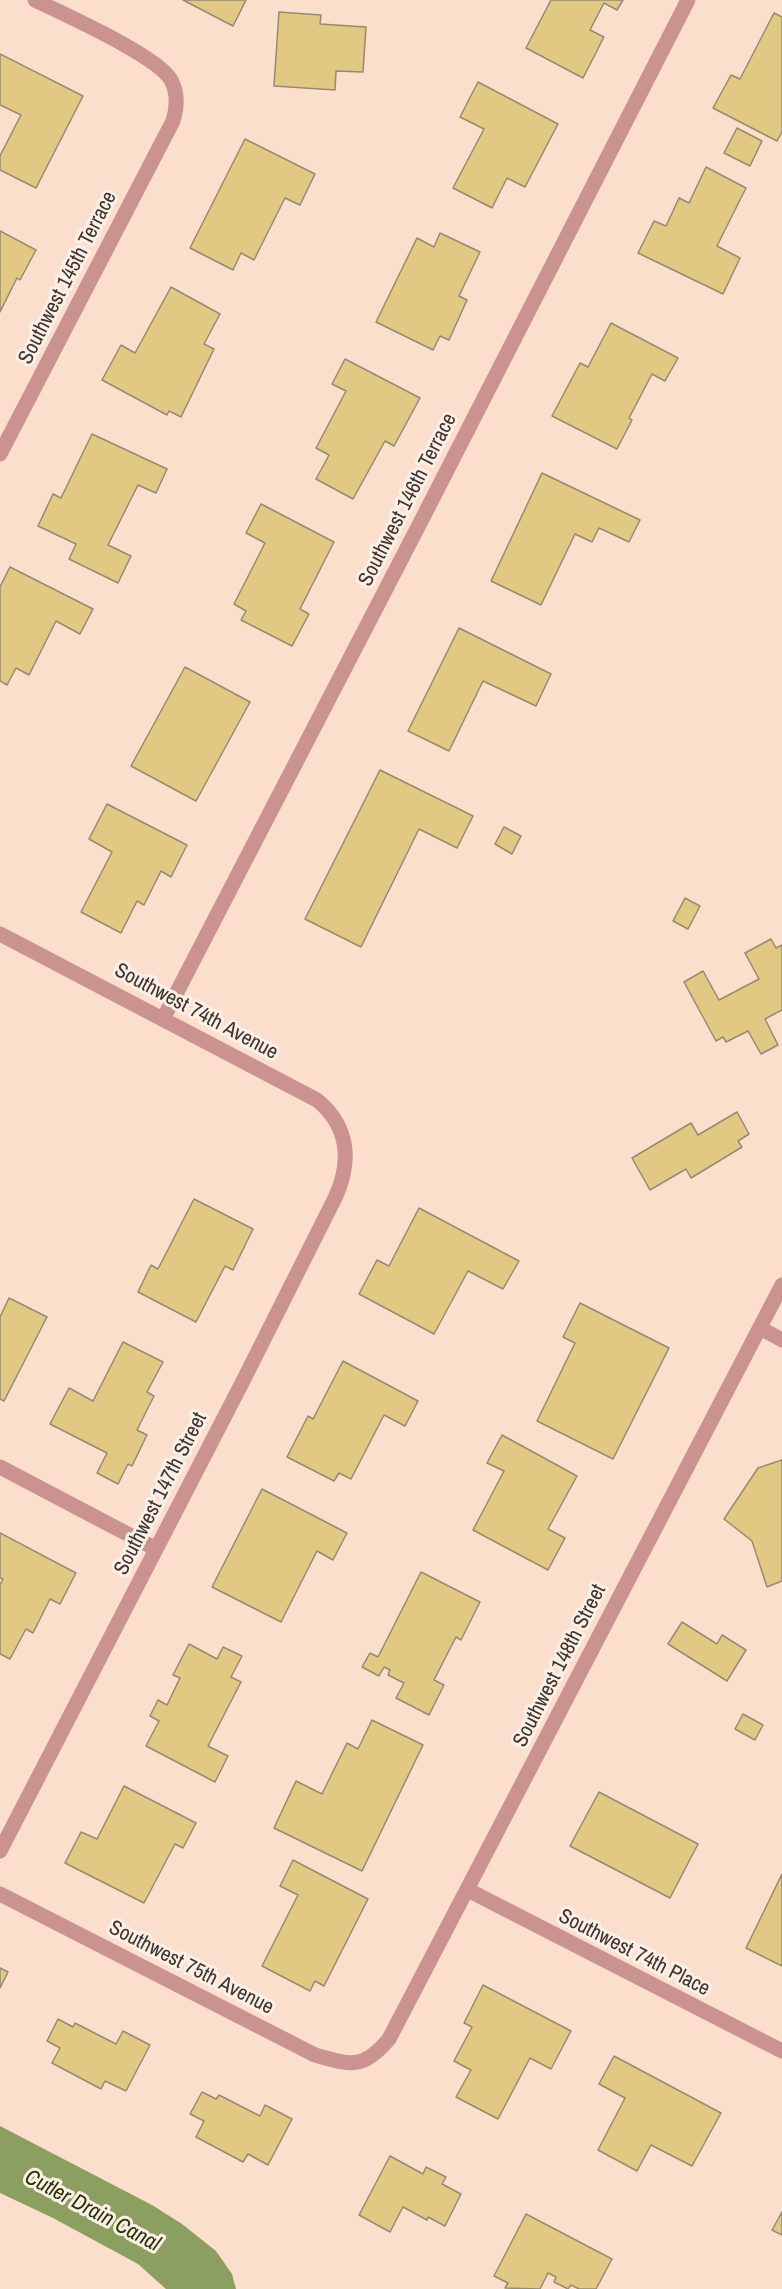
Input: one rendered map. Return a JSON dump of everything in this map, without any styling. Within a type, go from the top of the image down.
[{"type":"street","name":"Southwest 145th Terrace","points":[[0,454],[173,121],[177,107],[171,80],[159,67],[136,51],[35,0]]},
{"type":"street","name":"Southwest 146th Terrace","points":[[163,1018],[688,0]]},
{"type":"street","name":"Southwest 74th Avenue","points":[[0,934],[316,1100],[336,1122],[345,1153]]},
{"type":"street","name":"Southwest 147th Street","points":[[0,1851],[339,1190],[346,1167],[345,1153]]},
{"type":"street","name":"Southwest 148th Street","points":[[368,2060],[389,2039],[782,1285]]},
{"type":"street","points":[[760,1328],[782,1340]]},
{"type":"street","points":[[0,1467],[156,1549]]},
{"type":"street","name":"Southwest 74th Place","points":[[468,1890],[782,2051]]},
{"type":"street","name":"Southwest 75th Avenue","points":[[0,1894],[315,2055],[350,2063],[368,2060]]},
{"type":"water","name":"Cutler Drain Canal","points":[[0,2126],[152,2205],[182,2224],[216,2251],[232,2274],[236,2289],[166,2289],[138,2264],[53,2218],[0,2193]]},
{"type":"building","points":[[183,0],[246,0],[233,26]]},
{"type":"building","points":[[551,0],[623,0],[617,10],[604,3],[590,30],[604,37],[583,78],[526,48]]},
{"type":"building","points":[[279,12],[321,15],[320,24],[366,27],[363,72],[336,71],[335,90],[274,86]]},
{"type":"building","points":[[774,13],[782,17],[782,132],[777,141],[713,108],[731,75],[740,79]]},
{"type":"building","points":[[0,54],[83,96],[36,188],[0,170],[0,156],[21,115],[0,105]]},
{"type":"building","points":[[478,82],[558,124],[525,187],[507,178],[492,208],[453,188],[484,129],[460,117]]},
{"type":"building","points":[[737,128],[762,141],[750,166],[724,153]]},
{"type":"building","points":[[245,139],[315,174],[300,205],[285,198],[254,260],[241,253],[233,270],[190,248]]},
{"type":"building","points":[[706,167],[746,188],[717,246],[740,258],[723,294],[638,253],[654,221],[666,226],[679,198],[689,203]]},
{"type":"building","points":[[0,231],[36,250],[20,280],[17,278],[0,312]]},
{"type":"building","points":[[440,233],[480,252],[459,296],[467,300],[449,340],[440,336],[433,350],[376,322],[417,238],[434,247]]},
{"type":"building","points":[[171,287],[220,314],[204,344],[214,349],[181,417],[169,411],[167,415],[102,380],[121,345],[135,353]]},
{"type":"building","points":[[611,323],[678,358],[665,381],[652,374],[629,418],[632,420],[617,449],[552,416],[580,363],[588,367]]},
{"type":"building","points":[[345,359],[420,398],[394,446],[385,441],[353,499],[316,479],[329,455],[316,448],[346,391],[332,384]]},
{"type":"building","points":[[92,434],[167,469],[156,493],[138,485],[108,545],[131,556],[118,583],[69,559],[76,544],[38,526],[53,494],[61,498]]},
{"type":"building","points":[[542,473],[640,520],[629,542],[599,528],[592,542],[575,534],[541,605],[491,581]]},
{"type":"building","points":[[261,504],[334,542],[300,609],[309,614],[292,646],[241,620],[246,611],[234,604],[265,543],[246,533]]},
{"type":"building","points":[[10,567],[93,609],[80,634],[56,621],[29,675],[16,668],[7,685],[0,681],[0,587]]},
{"type":"building","points":[[459,628],[551,674],[536,706],[483,681],[449,751],[408,731]]},
{"type":"building","points":[[185,667],[250,702],[196,801],[131,766]]},
{"type":"building","points":[[380,770],[473,816],[457,848],[419,829],[361,947],[305,919]]},
{"type":"building","points":[[107,804],[187,845],[171,877],[161,871],[144,905],[137,901],[121,933],[81,912],[112,852],[89,839]]},
{"type":"building","points":[[504,827],[521,836],[512,854],[495,844]]},
{"type":"building","points":[[685,898],[700,906],[688,929],[673,921]]},
{"type":"building","points":[[771,939],[776,948],[782,945],[782,1010],[765,1019],[778,1045],[761,1054],[748,1031],[726,1042],[723,1037],[716,1041],[684,982],[703,971],[719,1000],[759,979],[745,953]]},
{"type":"building","points":[[737,1112],[749,1134],[738,1141],[742,1147],[691,1178],[686,1169],[650,1190],[632,1158],[691,1123],[698,1135]]},
{"type":"building","points":[[194,1199],[253,1229],[233,1270],[225,1266],[196,1322],[138,1292],[151,1265],[158,1269]]},
{"type":"building","points":[[419,1208],[519,1261],[503,1289],[468,1271],[434,1334],[359,1294],[377,1260],[389,1266]]},
{"type":"building","points":[[9,1298],[47,1317],[4,1401],[0,1399],[0,1317]]},
{"type":"building","points":[[580,1303],[669,1348],[613,1459],[537,1421],[575,1343],[563,1337]]},
{"type":"building","points":[[123,1342],[163,1362],[147,1392],[154,1396],[137,1430],[147,1435],[132,1466],[128,1464],[118,1484],[97,1473],[107,1453],[50,1424],[69,1388],[93,1401]]},
{"type":"building","points":[[343,1361],[418,1401],[405,1426],[384,1415],[351,1479],[339,1473],[334,1481],[287,1457],[308,1416],[313,1419]]},
{"type":"building","points":[[502,1435],[577,1476],[548,1529],[565,1538],[548,1570],[473,1530],[504,1471],[487,1463]]},
{"type":"building","points":[[782,1460],[782,1581],[767,1587],[752,1541],[724,1519],[758,1468]]},
{"type":"building","points":[[262,1489],[347,1533],[333,1560],[317,1551],[281,1622],[212,1587]]},
{"type":"building","points":[[0,1533],[76,1573],[60,1604],[50,1599],[33,1633],[26,1629],[10,1659],[0,1654],[0,1585],[3,1579],[0,1578]]},
{"type":"building","points":[[421,1572],[480,1602],[461,1640],[456,1637],[434,1680],[444,1685],[429,1715],[396,1698],[404,1683],[388,1675],[390,1670],[384,1667],[379,1676],[362,1667],[370,1653],[378,1657]]},
{"type":"building","points":[[682,1622],[717,1644],[722,1635],[746,1650],[727,1681],[668,1644]]},
{"type":"building","points":[[189,1644],[217,1659],[223,1647],[242,1656],[231,1677],[241,1682],[208,1746],[228,1756],[215,1782],[146,1746],[159,1721],[150,1716],[158,1700],[167,1705],[180,1678],[173,1675]]},
{"type":"building","points":[[743,1714],[763,1725],[755,1740],[735,1729]]},
{"type":"building","points":[[372,1720],[423,1745],[362,1871],[274,1828],[296,1781],[322,1794],[347,1743],[358,1749]]},
{"type":"building","points":[[124,1786],[196,1823],[183,1848],[175,1844],[144,1903],[65,1863],[81,1832],[97,1839]]},
{"type":"building","points":[[599,1792],[698,1844],[670,1898],[570,1846]]},
{"type":"building","points":[[293,1860],[368,1899],[324,1986],[315,1981],[310,1991],[262,1966],[298,1895],[280,1886]]},
{"type":"building","points":[[782,1874],[782,1966],[746,1948]]},
{"type":"building","points":[[0,1968],[8,1972],[0,1988]]},
{"type":"building","points":[[483,1985],[571,2031],[551,2069],[530,2058],[498,2119],[456,2097],[471,2070],[454,2061],[472,2027],[464,2023]]},
{"type":"building","points":[[58,2019],[73,2027],[75,2023],[116,2044],[123,2031],[150,2045],[126,2091],[105,2081],[101,2089],[52,2063],[60,2048],[47,2041]]},
{"type":"building","points":[[614,2056],[721,2113],[692,2166],[651,2145],[637,2171],[598,2150],[625,2098],[599,2084]]},
{"type":"building","points":[[202,2092],[216,2099],[219,2095],[260,2116],[265,2105],[292,2119],[268,2165],[248,2154],[243,2162],[196,2137],[204,2121],[190,2114]]},
{"type":"building","points":[[390,2156],[423,2174],[426,2167],[446,2177],[442,2184],[461,2194],[445,2226],[428,2217],[427,2220],[403,2207],[390,2232],[359,2215]]},
{"type":"building","points":[[782,2212],[782,2235],[772,2230]]},
{"type":"building","points":[[526,2214],[612,2259],[596,2289],[579,2289],[571,2285],[568,2289],[554,2282],[556,2277],[548,2273],[540,2289],[505,2288],[508,2283],[494,2276]]}]
